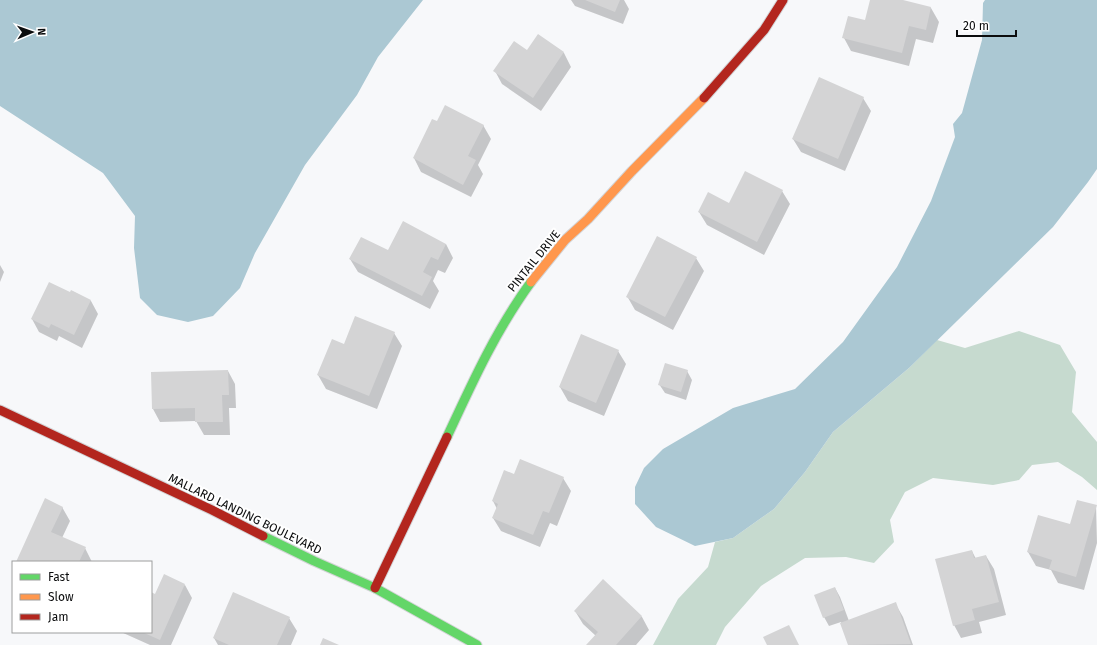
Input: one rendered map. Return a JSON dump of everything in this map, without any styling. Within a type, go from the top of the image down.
[{"type":"street","name":"PINTAIL DRIVE","points":[[375,588],[485,358],[515,304],[539,271],[565,240],[588,219],[748,50],[764,30],[783,0]]},
{"type":"street","name":"MALLARD LANDING BOULEVARD","points":[[0,410],[212,510],[314,561],[375,588],[477,645]]},
{"type":"green space","points":[[1019,331],[1060,345],[1076,372],[1072,412],[1097,442],[1097,490],[1082,477],[1058,462],[1032,465],[1019,480],[993,485],[933,478],[905,492],[890,520],[894,542],[874,563],[846,557],[805,558],[761,586],[725,627],[716,645],[653,645],[678,599],[708,567],[715,542],[733,538],[774,509],[805,472],[833,432],[909,368],[937,340],[965,348]]},
{"type":"water","points":[[0,0],[423,0],[378,57],[357,95],[305,165],[255,253],[240,288],[213,316],[188,322],[157,315],[140,298],[134,248],[135,216],[103,173],[0,106]]},
{"type":"water","points":[[985,0],[1097,0],[1097,169],[1053,227],[909,368],[833,432],[805,472],[774,509],[733,538],[695,546],[656,527],[635,504],[635,487],[644,468],[663,449],[733,408],[795,389],[843,342],[897,267],[931,201],[955,137],[953,124],[962,113],[982,40],[983,3]]},
{"type":"building","points":[[585,0],[620,0],[615,12]]},
{"type":"building","points":[[870,0],[903,0],[931,7],[926,30],[909,26],[902,53],[842,38],[848,16],[865,20]]},
{"type":"building","points":[[538,34],[564,52],[533,98],[493,71],[514,41],[527,50]]},
{"type":"building","points":[[819,77],[864,97],[838,159],[792,139]]},
{"type":"building","points":[[445,105],[484,125],[468,156],[476,160],[463,185],[413,158],[432,119],[437,121]]},
{"type":"building","points":[[745,171],[783,190],[757,242],[698,212],[708,192],[729,203]]},
{"type":"building","points":[[403,221],[446,244],[438,260],[431,257],[423,272],[432,277],[422,296],[349,259],[361,237],[388,250]]},
{"type":"building","points":[[657,236],[697,257],[665,317],[626,297]]},
{"type":"building","points":[[49,282],[70,292],[71,290],[91,300],[74,335],[51,324],[49,328],[31,319]]},
{"type":"building","points":[[355,316],[395,332],[369,396],[317,375],[332,339],[344,344]]},
{"type":"building","points":[[581,334],[619,350],[596,403],[559,387]]},
{"type":"building","points":[[665,363],[688,370],[681,392],[658,385]]},
{"type":"building","points":[[228,370],[229,395],[222,395],[223,422],[195,422],[195,408],[152,409],[151,372]]},
{"type":"building","points":[[520,459],[564,477],[549,513],[543,511],[533,535],[492,518],[498,504],[492,501],[504,470],[514,474]]},
{"type":"building","points":[[45,498],[63,507],[51,532],[86,547],[79,561],[16,561]]},
{"type":"building","points":[[1077,500],[1097,505],[1076,577],[1049,569],[1052,560],[1027,552],[1038,515],[1070,524]]},
{"type":"building","points":[[972,550],[974,558],[986,555],[999,602],[972,609],[975,620],[953,626],[935,559]]},
{"type":"building","points":[[164,574],[185,584],[160,640],[144,633],[152,633],[152,592],[155,594]]},
{"type":"building","points":[[603,579],[642,616],[616,645],[586,645],[598,632],[574,611]]},
{"type":"building","points":[[835,587],[844,610],[823,618],[814,595]]},
{"type":"building","points":[[233,592],[290,617],[277,645],[229,645],[213,638]]},
{"type":"building","points":[[896,602],[911,644],[848,645],[840,623]]},
{"type":"building","points":[[789,625],[799,645],[767,645],[763,637]]},
{"type":"building","points":[[323,638],[339,645],[320,645]]},
{"type":"traffic: fast","points":[[447,437],[475,377],[496,338],[518,300],[531,282]]},
{"type":"traffic: fast","points":[[263,536],[375,588],[477,645]]},
{"type":"traffic: slow","points":[[531,282],[565,240],[588,219],[632,171],[704,98]]},
{"type":"traffic: jam","points":[[704,98],[764,30],[783,0]]},
{"type":"traffic: jam","points":[[0,410],[212,510],[263,536]]},
{"type":"traffic: jam","points":[[375,588],[447,437]]}]
